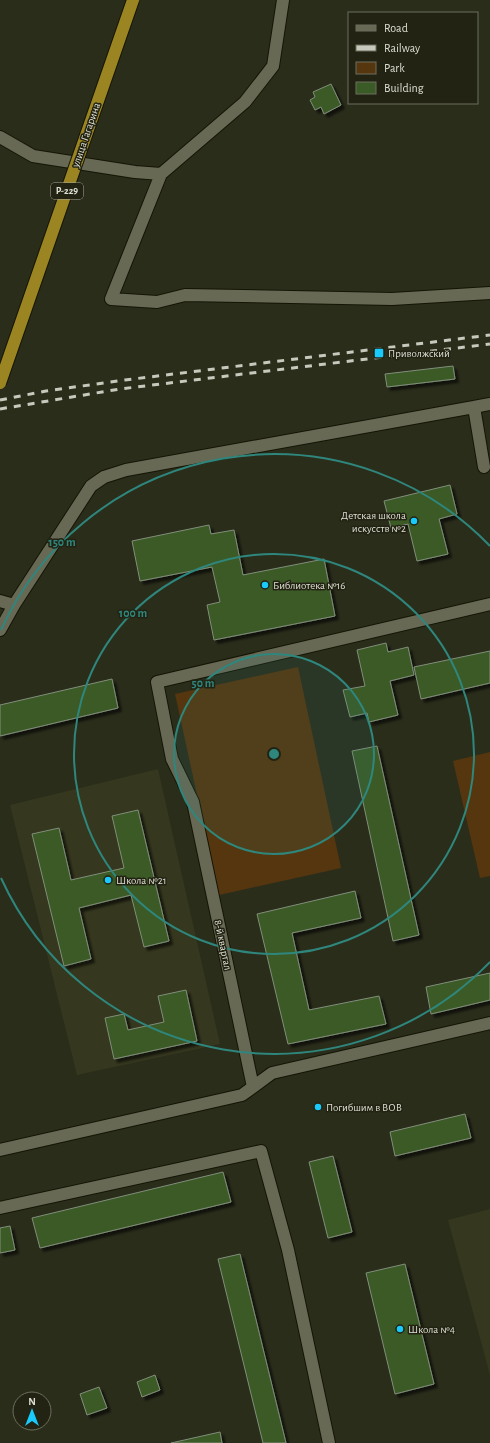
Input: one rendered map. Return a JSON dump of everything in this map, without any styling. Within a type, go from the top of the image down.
[{"type":"main road","name":"улица Гагарина","points":[[0,383],[133,0]]},
{"type":"street","points":[[283,0],[273,66],[245,102],[161,174],[111,299],[157,302],[185,295],[392,299],[490,293]]},
{"type":"street","points":[[0,137],[33,156],[135,172],[161,174]]},
{"type":"street","points":[[0,630],[14,605],[91,486],[104,477],[126,470],[490,404]]},
{"type":"street","points":[[474,407],[484,467]]},
{"type":"street","points":[[0,601],[14,605]]},
{"type":"street","name":"8-й квартал","points":[[253,1087],[193,802],[172,759],[157,682],[490,604]]},
{"type":"street","points":[[0,1150],[213,1103],[242,1095],[272,1073],[490,1023]]},
{"type":"street","points":[[0,1208],[262,1151],[288,1250],[329,1443]]},
{"type":"shaded area","points":[[158,769],[220,1044],[77,1075],[10,805]]},
{"type":"shaded area","points":[[490,1209],[490,1375],[448,1220]]},
{"type":"green space","points":[[298,667],[341,868],[219,895],[175,694]]},
{"type":"green space","points":[[490,752],[490,876],[480,878],[453,761]]},
{"type":"building","points":[[331,84],[341,105],[324,114],[321,107],[315,110],[310,100],[315,97],[313,92]]},
{"type":"building","points":[[453,366],[455,379],[387,387],[385,374]]},
{"type":"building","name":"Детская школа искусств №2","points":[[450,485],[457,514],[439,519],[448,554],[417,561],[408,524],[391,528],[384,501]]},
{"type":"building","points":[[209,525],[211,534],[234,530],[243,575],[324,559],[335,616],[214,640],[207,605],[220,602],[212,567],[140,581],[132,541]]},
{"type":"building","points":[[386,643],[388,652],[408,647],[414,675],[390,681],[398,715],[369,722],[367,713],[350,717],[343,690],[365,686],[357,650]]},
{"type":"building","points":[[490,651],[490,683],[421,699],[414,667]]},
{"type":"building","points":[[112,679],[118,708],[0,736],[0,705]]},
{"type":"building","points":[[377,746],[419,935],[393,941],[352,751]]},
{"type":"building","points":[[138,810],[169,941],[144,947],[131,895],[79,908],[91,959],[64,966],[32,834],[59,828],[71,880],[124,868],[112,816]]},
{"type":"building","points":[[355,891],[361,918],[292,933],[309,1010],[379,996],[386,1024],[288,1044],[257,914]]},
{"type":"building","points":[[490,973],[490,1000],[431,1014],[426,987]]},
{"type":"building","points":[[186,990],[197,1041],[114,1059],[105,1018],[124,1014],[128,1030],[164,1022],[158,996]]},
{"type":"building","points":[[465,1114],[471,1138],[395,1156],[390,1132]]},
{"type":"building","points":[[333,1156],[352,1232],[328,1238],[309,1162]]},
{"type":"building","points":[[223,1172],[231,1202],[40,1248],[32,1218]]},
{"type":"building","points":[[10,1226],[15,1250],[0,1253],[0,1228]]},
{"type":"building","points":[[240,1254],[286,1443],[263,1443],[218,1259]]},
{"type":"building","name":"Школа №4","points":[[405,1264],[434,1384],[395,1394],[366,1273]]},
{"type":"building","points":[[155,1375],[160,1390],[142,1397],[137,1382]]},
{"type":"building","points":[[99,1387],[107,1408],[87,1415],[80,1394]]},
{"type":"building","points":[[220,1432],[222,1443],[171,1443]]},
{"type":"railway","points":[[0,400],[46,391],[125,380],[490,335]]},
{"type":"railway","points":[[0,409],[120,389],[490,344]]},
{"type":"place","name":"Приволжский","points":[[379,353]]},
{"type":"place","name":"Детская школа искусств №2","points":[[414,521]]},
{"type":"place","name":"Библиотека №16","points":[[265,585]]},
{"type":"place","name":"Школа №21","points":[[108,880]]},
{"type":"place","name":"Погибшим в ВОВ","points":[[318,1107]]},
{"type":"place","name":"Школа №4","points":[[400,1329]]}]
